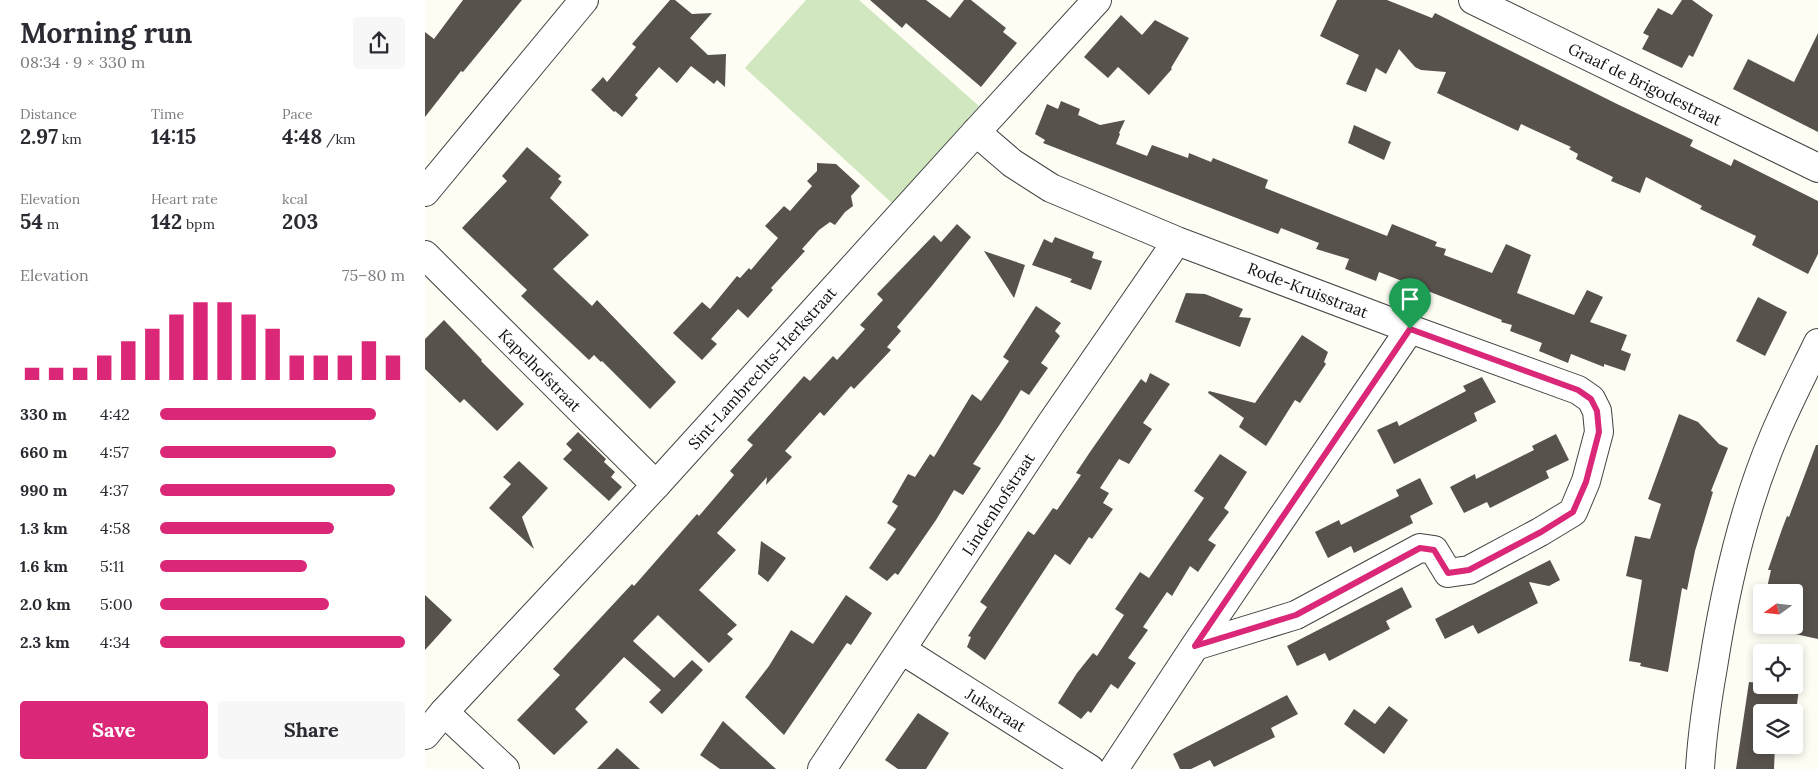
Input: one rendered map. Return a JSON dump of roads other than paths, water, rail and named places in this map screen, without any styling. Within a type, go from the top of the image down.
[{"type":"street","points":[[425,192],[584,0]]},
{"type":"street","name":"Sint-Lambrechts-Herkstraat","points":[[425,735],[444,712],[656,485],[1097,0]]},
{"type":"street","name":"Graaf de Brigodestraat","points":[[1473,0],[1818,168]]},
{"type":"street","name":"Rode-Kruisstraat","points":[[976,132],[1012,163],[1051,188],[1177,241],[1578,390],[1591,399],[1597,411],[1599,432],[1586,482],[1573,512],[1541,532],[1469,570],[1448,573],[1434,550],[1420,548],[1296,615],[1195,646]]},
{"type":"street","name":"Lindenhofstraat","points":[[822,769],[1050,426],[1177,241]]},
{"type":"street","name":"Kapelhofstraat","points":[[425,255],[656,485]]},
{"type":"street","points":[[1114,769],[1410,329]]},
{"type":"street","points":[[1700,769],[1708,696],[1721,616],[1735,554],[1753,494],[1774,436],[1818,343]]},
{"type":"street","name":"Jukstraat","points":[[902,650],[1090,769]]},
{"type":"street","points":[[444,712],[505,769]]}]
